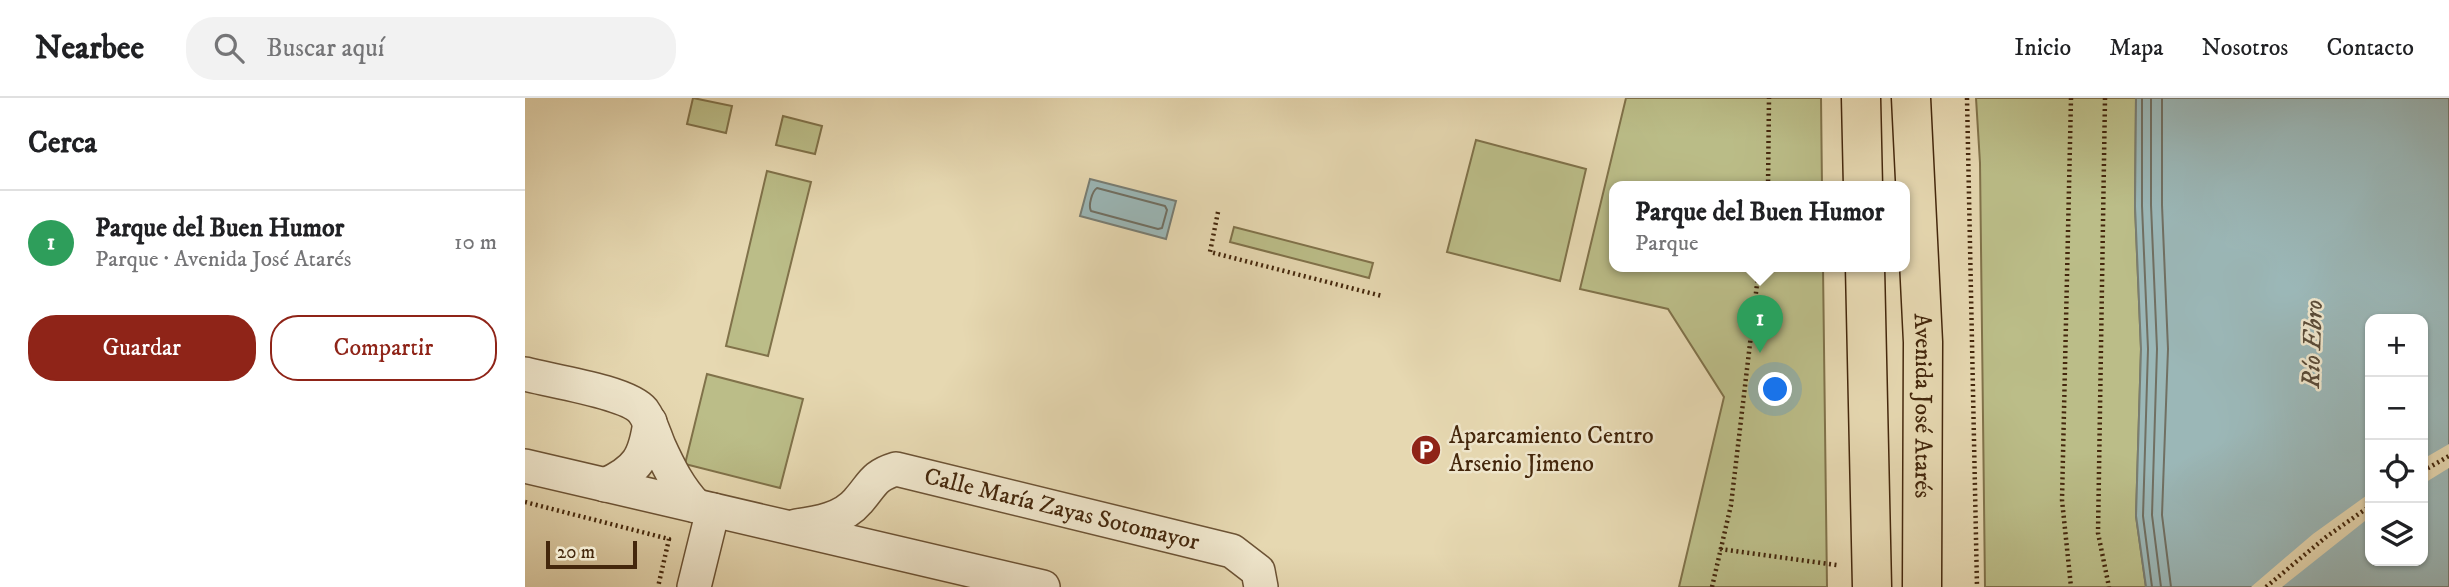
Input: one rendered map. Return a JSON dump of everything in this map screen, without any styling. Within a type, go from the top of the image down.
[{"type":"main road","points":[[1861,98],[1863,181]]},
{"type":"main road","name":"Avenida José Atarés","points":[[1911,98],[1923,342],[1922,587]]},
{"type":"main road","name":"Avenida José Atarés","points":[[1858,576],[1865,272]]},
{"type":"lane","points":[[525,374],[625,398],[641,409],[650,422],[683,492],[704,508],[694,587]]},
{"type":"lane","points":[[605,485],[624,477],[638,463],[646,449],[650,422]]},
{"type":"lane","name":"Calle María Zayas Sotomayor","points":[[525,466],[1043,587]]},
{"type":"lane","name":"Calle María Zayas Sotomayor","points":[[786,527],[821,523],[838,516],[857,503],[871,482],[882,473],[896,469],[1232,551],[1258,571],[1261,587]]},
{"type":"lane","points":[[857,503],[863,533],[877,548]]},
{"type":"path","points":[[1769,98],[1769,181]]},
{"type":"path","name":"Avenida José Atarés","points":[[1967,98],[1977,587]]},
{"type":"path","points":[[2071,98],[2062,500],[2071,587]]},
{"type":"path","points":[[2105,98],[2098,533],[2109,587]]},
{"type":"path","points":[[1218,212],[1210,253],[1382,296]]},
{"type":"path","points":[[1712,587],[1731,505],[1758,272]]},
{"type":"path","points":[[2428,468],[2449,456]]},
{"type":"path","points":[[525,502],[669,539],[658,587]]},
{"type":"path","points":[[2266,587],[2326,537],[2365,510]]},
{"type":"path","points":[[1720,549],[1858,576]]},
{"type":"green space","points":[[693,98],[732,106],[726,133],[687,124]]},
{"type":"green space","points":[[1626,98],[1821,98],[1822,181],[1609,181],[1609,272],[1823,272],[1827,587],[1679,587],[1724,397],[1668,309],[1580,289]]},
{"type":"green space","points":[[1976,98],[2136,98],[2135,206],[2141,349],[2136,516],[2146,587],[1985,587],[1980,163]]},
{"type":"green space","points":[[783,116],[822,126],[815,154],[776,145]]},
{"type":"green space","points":[[1476,140],[1586,169],[1560,281],[1447,252]]},
{"type":"green space","points":[[767,171],[811,182],[768,356],[726,346]]},
{"type":"green space","points":[[1234,227],[1373,263],[1369,278],[1230,242]]},
{"type":"green space","points":[[707,374],[803,399],[780,488],[685,464]]},
{"type":"water","name":"Río Ebro","points":[[2136,98],[2449,98],[2449,587],[2146,587],[2136,516],[2141,349],[2135,206]]},
{"type":"water","points":[[1090,179],[1176,201],[1166,239],[1080,216]]},
{"type":"pier","points":[[2449,444],[2449,468],[2428,481],[2428,456]]},
{"type":"pier","points":[[2365,497],[2365,521],[2282,587],[2251,587],[2313,534]]},
{"type":"place","name":"Parque del Buen Humor","points":[[1760,353]]},
{"type":"place","name":"Aparcamiento Centro Arsenio Jimeno","points":[[1426,450]]}]
